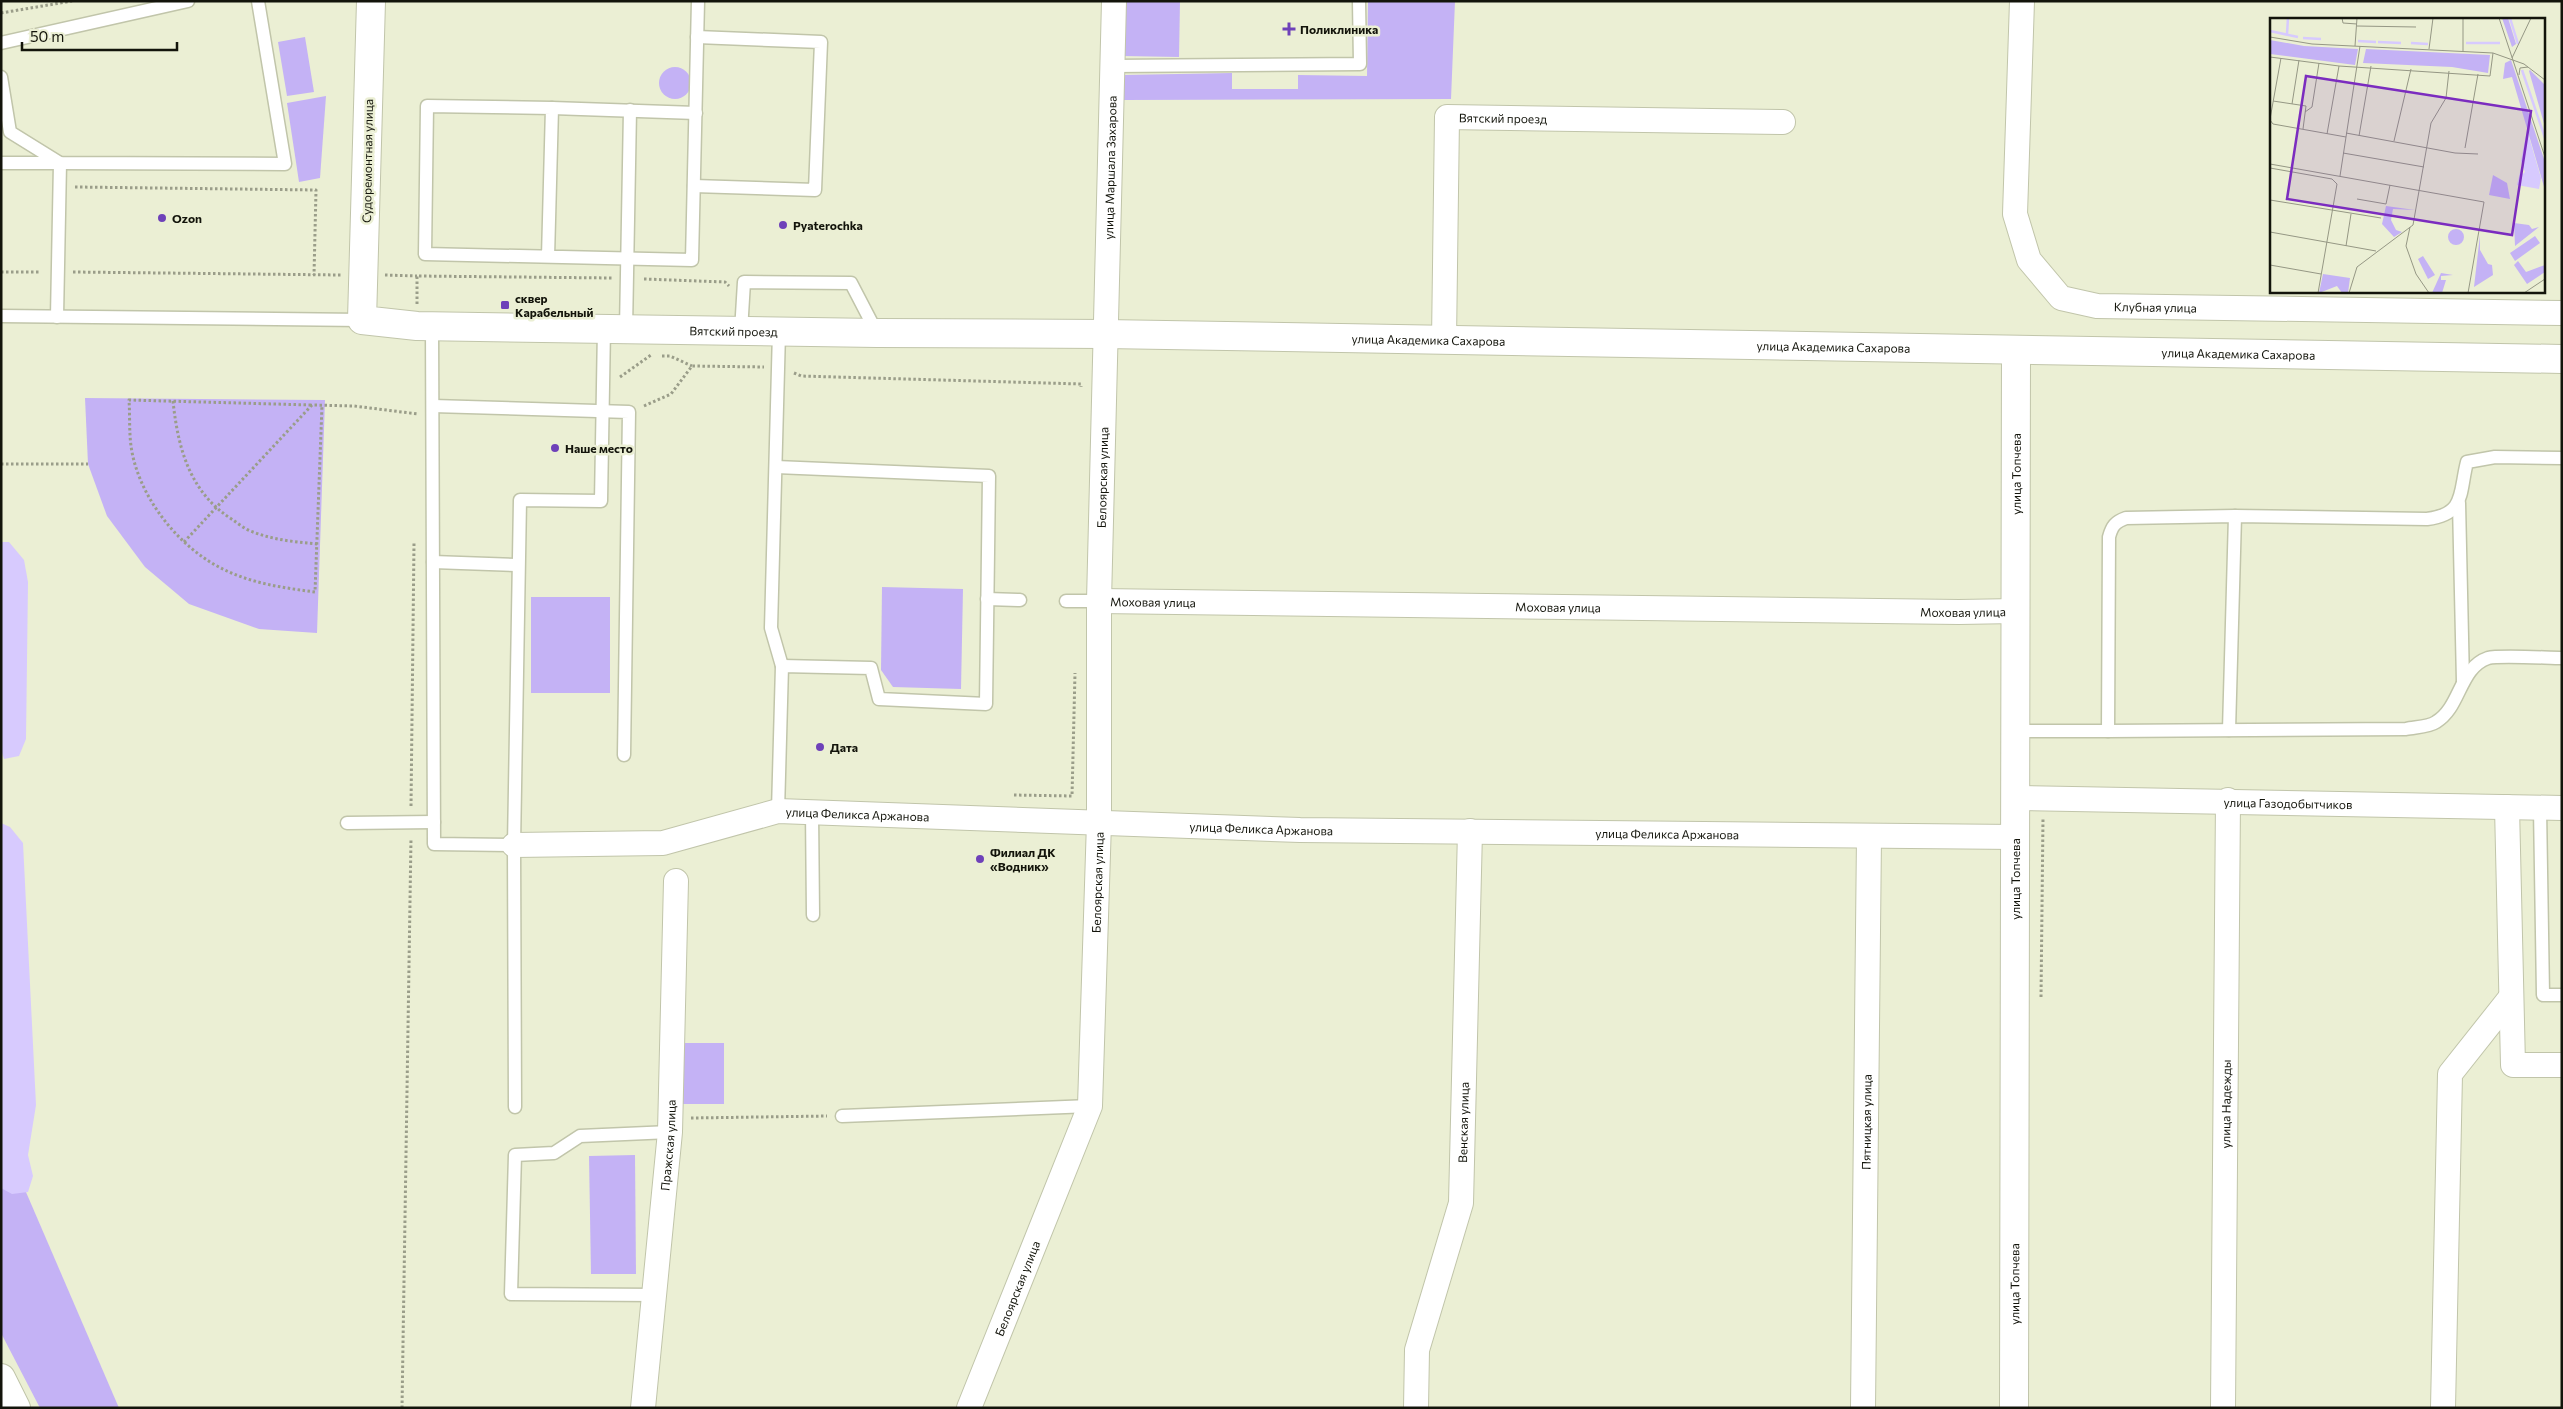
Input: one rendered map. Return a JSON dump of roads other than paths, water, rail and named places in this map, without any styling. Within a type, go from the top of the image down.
[{"type":"street","name":"Судоремонтная улица","points":[[362,320],[371,1]]},
{"type":"street","name":"улица Маршала Захарова","points":[[1105,334],[1114,1]]},
{"type":"street","name":"Клубная улица","points":[[2022,1],[2015,214],[2029,260],[2061,298],[2097,306],[2562,313]]},
{"type":"street","name":"Вятский проезд","points":[[1444,341],[1447,117],[1783,122]]},
{"type":"street","name":"Вятский проезд","points":[[362,320],[432,326],[779,332],[1105,334]]},
{"type":"street","name":"улица Академика Сахарова","points":[[1105,334],[2562,359]]},
{"type":"street","name":"Белоярская улица","points":[[969,1408],[1090,1106],[1099,822],[1099,601],[1105,334]]},
{"type":"street","name":"улица Топчева","points":[[2014,1408],[2016,351]]},
{"type":"street","name":"Моховая улица","points":[[1099,601],[1959,612],[2016,611]]},
{"type":"street","name":"улица Газодобытчиков","points":[[2016,798],[2228,800],[2551,808]]},
{"type":"street","name":"улица Надежды","points":[[2223,1408],[2228,800]]},
{"type":"street","points":[[2507,807],[2513,1065],[2562,1065]]},
{"type":"street","name":"улица Феликса Аржанова","points":[[514,845],[663,843],[778,811],[1300,830],[2016,837]]},
{"type":"street","name":"Венская улица","points":[[1416,1408],[1417,1350],[1461,1203],[1470,831]]},
{"type":"street","name":"Пятницкая улица","points":[[1863,1408],[1869,836]]},
{"type":"street","name":"Пражская улица","points":[[643,1408],[656,1295],[670,1125],[676,882]]},
{"type":"street","points":[[2443,1408],[2450,1074],[2511,996]]},
{"type":"street","points":[[1,1378],[16,1408]]},
{"type":"lane","points":[[1,43],[188,1]]},
{"type":"lane","points":[[1,163],[286,164],[258,1]]},
{"type":"lane","points":[[696,112],[427,106],[425,254],[692,260],[696,112],[698,1]]},
{"type":"lane","points":[[1112,66],[1360,64],[1359,1]]},
{"type":"lane","points":[[694,186],[815,190],[821,42],[697,37]]},
{"type":"lane","points":[[1,76],[10,132],[60,163]]},
{"type":"lane","points":[[548,257],[552,108]]},
{"type":"lane","points":[[515,1107],[514,845],[517,565],[520,500],[601,501],[604,390],[627,259],[630,110]]},
{"type":"lane","points":[[57,317],[60,163]]},
{"type":"lane","points":[[741,331],[744,282],[851,283],[877,333]]},
{"type":"lane","points":[[1,316],[362,320]]},
{"type":"lane","points":[[432,326],[434,844],[514,845]]},
{"type":"lane","points":[[778,811],[782,666],[771,628],[779,332]]},
{"type":"lane","points":[[433,406],[629,412],[624,755]]},
{"type":"lane","points":[[2463,682],[2459,503],[2467,462],[2495,456],[2562,458]]},
{"type":"lane","points":[[776,467],[989,476],[986,704],[879,699],[871,668],[782,666]]},
{"type":"lane","points":[[2108,731],[2109,536],[2116,521],[2126,518],[2235,516],[2427,519],[2444,517],[2459,503]]},
{"type":"lane","points":[[2229,730],[2235,516]]},
{"type":"lane","points":[[433,562],[517,565]]},
{"type":"lane","points":[[987,599],[1020,600]]},
{"type":"lane","points":[[1066,600],[1099,601]]},
{"type":"lane","points":[[2016,731],[2406,729],[2435,723],[2451,708],[2463,682],[2472,670],[2489,658],[2562,658]]},
{"type":"lane","points":[[2551,808],[2543,995],[2562,995]]},
{"type":"lane","points":[[812,811],[813,915]]},
{"type":"lane","points":[[347,823],[434,822]]},
{"type":"lane","points":[[842,1116],[1090,1106]]},
{"type":"lane","points":[[656,1295],[511,1294],[515,1155],[554,1153],[580,1136],[670,1125]]},
{"type":"place","name":"Поликлиника","points":[[1289,29]]},
{"type":"place","name":"Ozon","points":[[162,218]]},
{"type":"place","name":"Pyaterochka","points":[[783,225]]},
{"type":"place","name":"сквер Карабельный","points":[[505,305]]},
{"type":"place","name":"Наше место","points":[[555,448]]},
{"type":"place","name":"Дата","points":[[820,747]]},
{"type":"place","name":"Филиал ДК «Водник»","points":[[980,859]]}]
